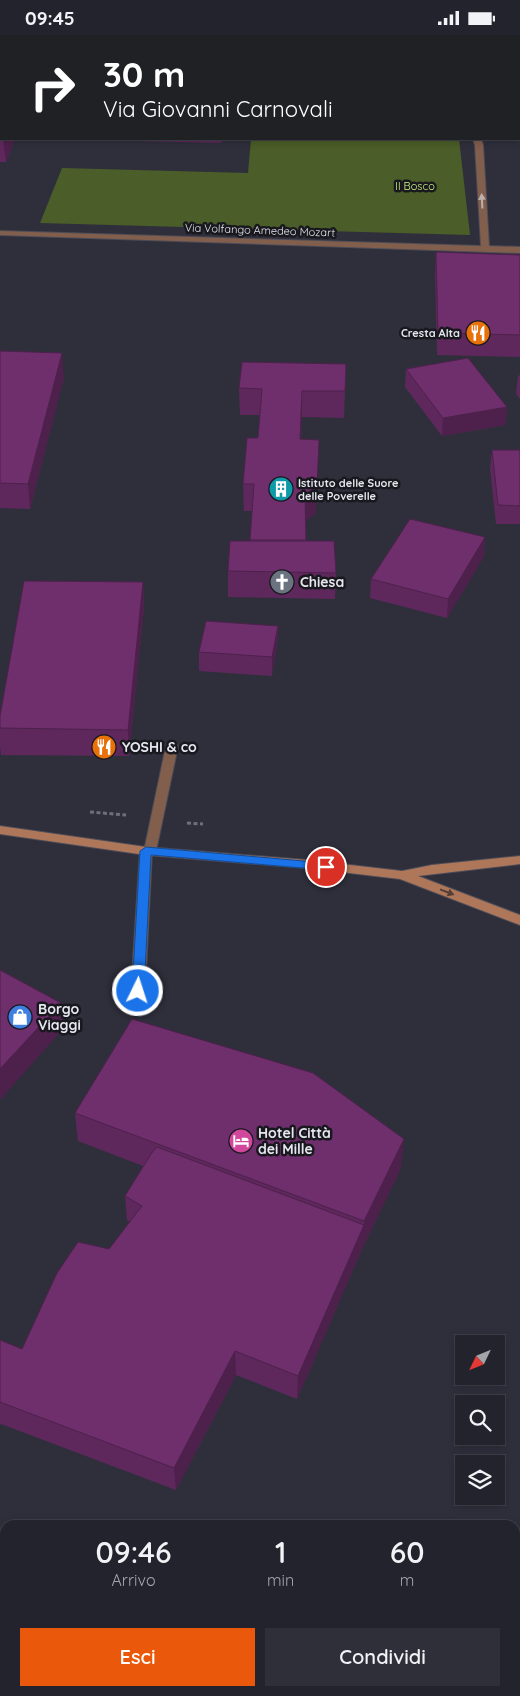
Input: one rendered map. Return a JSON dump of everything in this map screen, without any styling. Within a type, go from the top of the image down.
[{"type":"street","points":[[477,140],[485,249]]},
{"type":"street","name":"Via Volfango Amedeo Mozart","points":[[0,233],[520,250]]},
{"type":"street","points":[[138,991],[148,851],[172,746]]},
{"type":"street","points":[[0,830],[148,851],[307,864],[402,875],[520,920]]},
{"type":"street","points":[[402,875],[432,869],[520,859]]},
{"type":"green space","name":"Il Bosco","points":[[251,140],[459,140],[470,235],[40,223],[62,168],[248,173]]},
{"type":"building","points":[[436,252],[520,255],[520,335],[438,333]]},
{"type":"building","points":[[0,351],[62,353],[28,484],[0,483]]},
{"type":"building","points":[[468,358],[507,407],[443,418],[406,369]]},
{"type":"building","name":"Istituto delle Suore delle Poverelle","points":[[242,362],[346,364],[345,391],[302,391],[300,439],[319,440],[317,486],[305,495],[306,540],[250,540],[254,484],[243,484],[247,438],[258,438],[262,389],[239,388]]},
{"type":"building","points":[[492,450],[520,450],[520,506],[498,505]]},
{"type":"building","points":[[410,519],[485,537],[448,599],[371,579]]},
{"type":"building","points":[[230,541],[334,541],[336,573],[228,571]]},
{"type":"building","points":[[24,581],[143,582],[128,730],[0,728],[0,716]]},
{"type":"building","points":[[206,621],[278,626],[272,657],[199,652]]},
{"type":"building","points":[[0,970],[61,1003],[0,1069]]},
{"type":"building","points":[[132,1019],[313,1073],[404,1139],[364,1221],[75,1113]]},
{"type":"building","points":[[157,1147],[364,1225],[298,1376],[235,1351],[174,1468],[0,1402],[0,1340],[22,1349],[57,1273],[78,1242],[109,1249],[142,1206],[125,1196]]},
{"type":"place","name":"Cresta Alta","points":[[478,333]]},
{"type":"place","name":"Istituto delle Suore delle Poverelle","points":[[281,489]]},
{"type":"place","name":"Chiesa","points":[[282,582]]},
{"type":"place","name":"YOSHI & co","points":[[104,747]]},
{"type":"place","name":"Borgo Viaggi","points":[[20,1017]]},
{"type":"place","name":"Hotel Città dei Mille","points":[[241,1141]]},
{"type":"route","points":[[138,991],[146,851],[326,867]]}]
